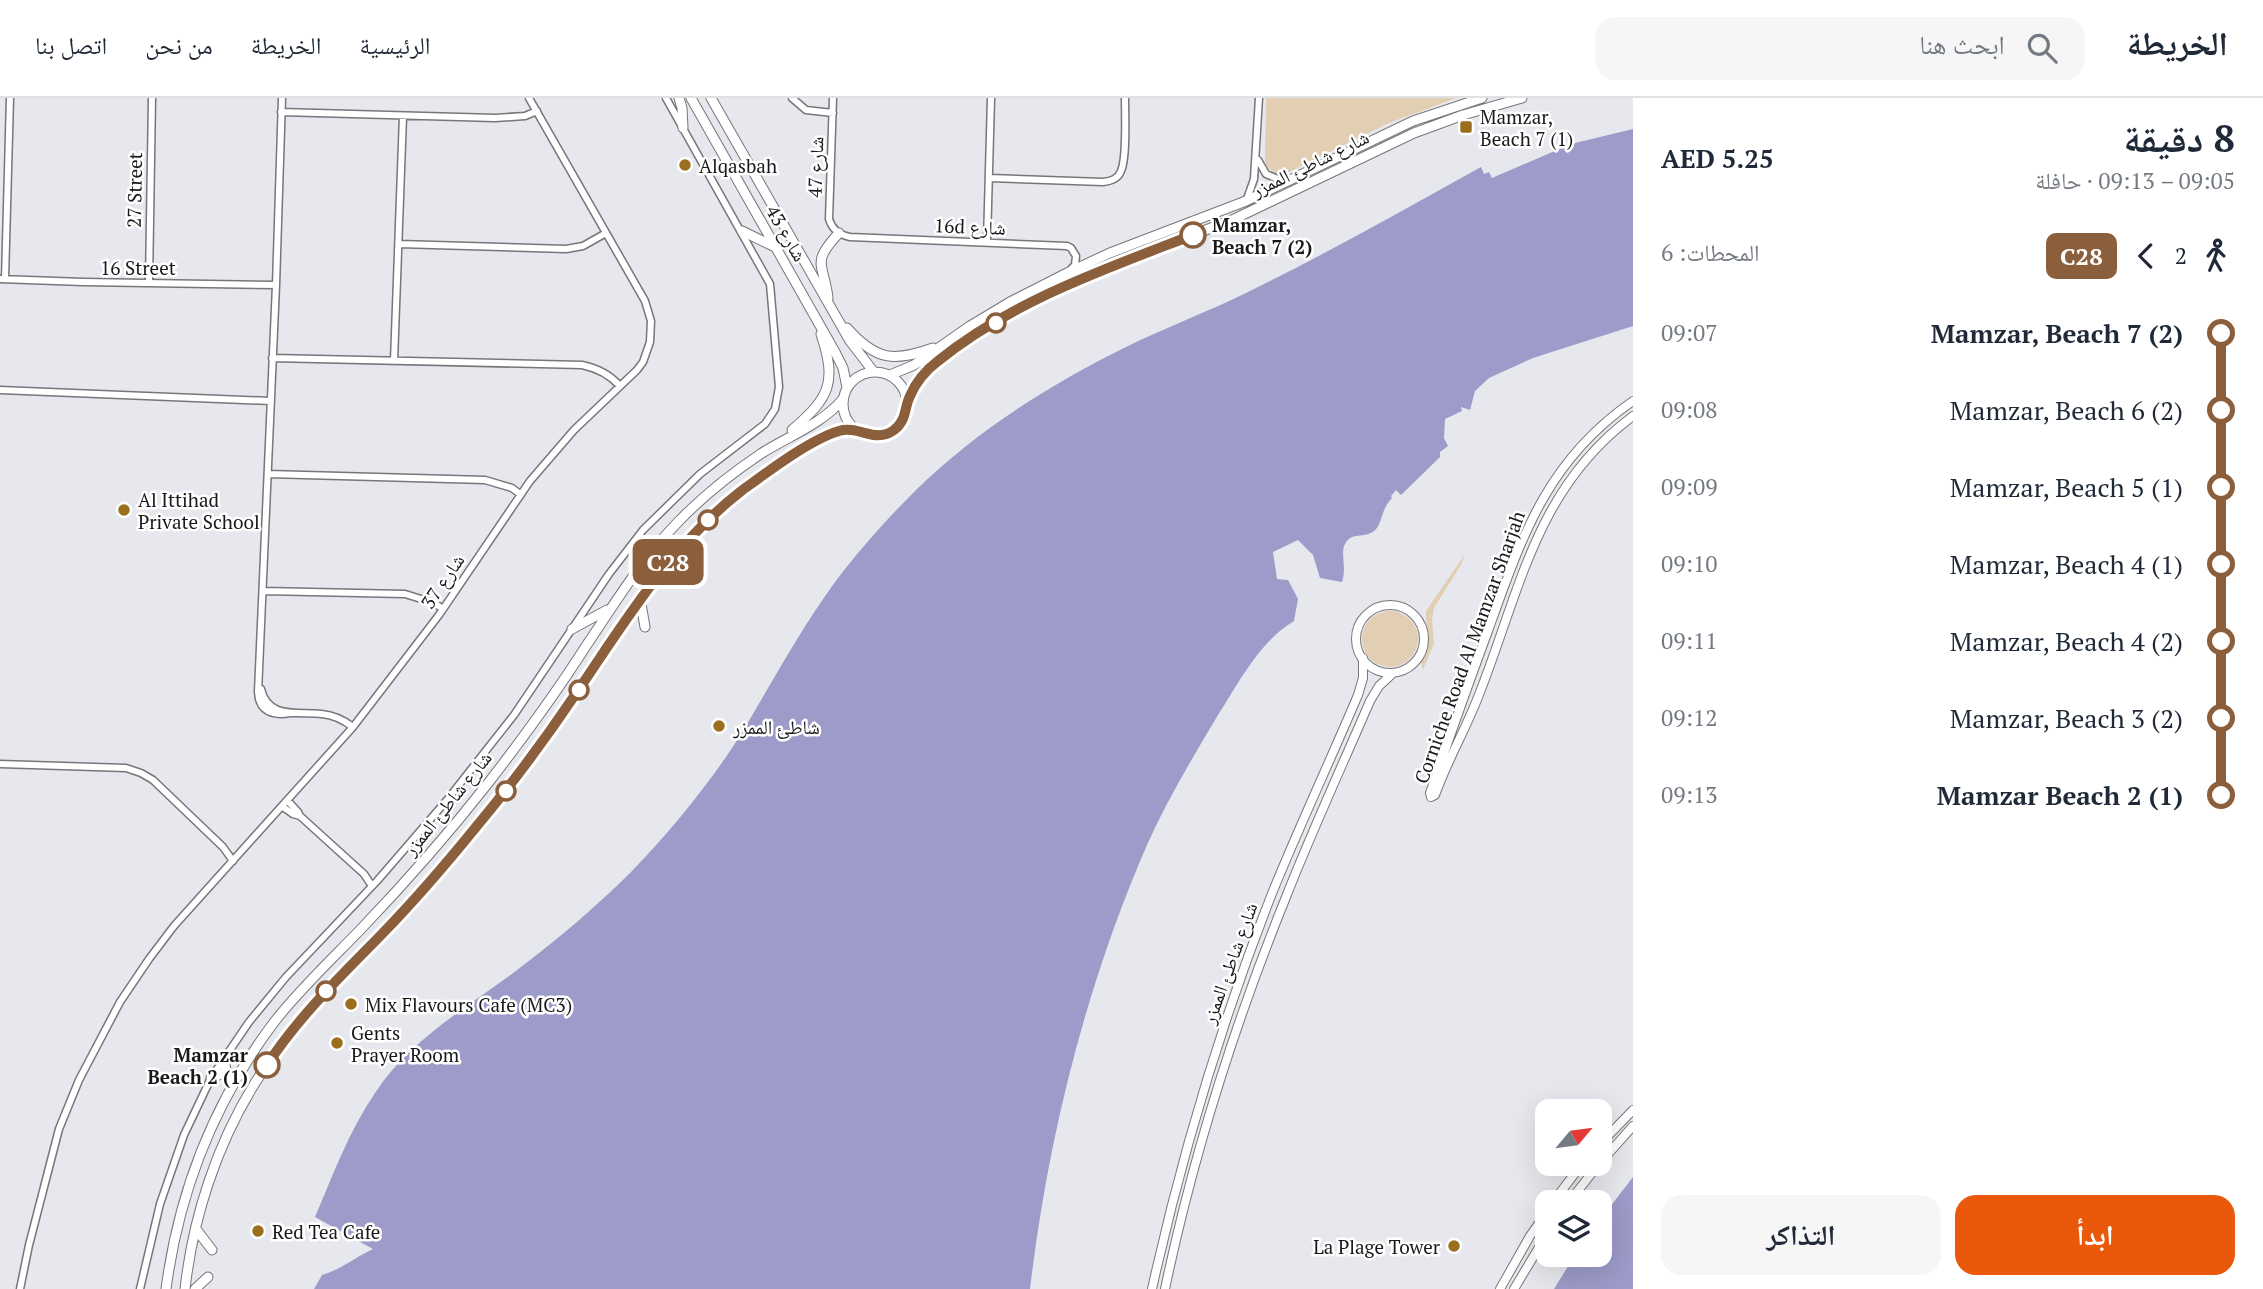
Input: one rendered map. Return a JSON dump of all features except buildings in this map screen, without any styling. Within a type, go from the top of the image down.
[{"type":"main road","points":[[679,98],[683,128]]},
{"type":"main road","name":"شارع 43","points":[[691,98],[844,368],[847,387]]},
{"type":"main road","name":"شارع 43","points":[[711,98],[830,307],[855,349],[873,371]]},
{"type":"main road","name":"شارع شاطئ الممزر","points":[[890,375],[914,365],[1010,302],[1069,272],[1246,201],[1401,126],[1482,98]]},
{"type":"main road","name":"شارع شاطئ الممزر","points":[[907,400],[922,376],[940,359],[1016,310],[1048,294],[1103,269],[1251,211],[1414,133],[1522,98]]},
{"type":"main road","points":[[742,231],[776,248]]},
{"type":"main road","points":[[839,233],[825,248],[820,262],[830,307],[863,345],[881,355],[895,358],[908,357],[942,345]]},
{"type":"main road","points":[[777,444],[816,409],[827,389],[830,365],[814,315]]},
{"type":"main road","points":[[873,371],[890,375],[901,385],[907,400],[906,415],[897,428],[877,436],[869,436],[856,430],[844,414],[842,399],[847,387],[858,376],[873,371]]},
{"type":"main road","name":"شارع شاطئ الممزر","points":[[166,1289],[178,1225],[189,1185],[209,1132],[233,1084],[262,1039],[298,994],[405,881],[477,797],[572,668],[608,609],[636,570],[677,522],[725,480],[777,444],[827,415],[842,399]]},
{"type":"main road","name":"شارع شاطئ الممزر","points":[[185,1289],[196,1229],[213,1174],[233,1126],[277,1050],[321,996],[397,918],[484,818],[562,714],[640,598],[692,536],[745,489],[812,444],[836,432],[856,430]]},
{"type":"main road","points":[[640,598],[645,627]]},
{"type":"main road","points":[[572,629],[608,609]]},
{"type":"main road","points":[[224,1057],[226,1072],[233,1084]]},
{"type":"main road","points":[[211,1078],[226,1072]]},
{"type":"main road","points":[[196,1229],[212,1250]]},
{"type":"main road","points":[[194,1289],[208,1276]]},
{"type":"street","points":[[3,279],[10,98]]},
{"type":"street","name":"27 Street","points":[[149,282],[152,98]]},
{"type":"street","points":[[282,98],[258,700],[261,707],[274,715],[322,714],[345,721],[351,730]]},
{"type":"street","points":[[141,1289],[160,1204],[192,1114],[224,1057],[260,1007],[429,822],[490,746],[621,558],[655,517],[700,474],[760,428],[775,409],[779,387],[768,278],[666,98]]},
{"type":"street","points":[[792,98],[806,110],[833,113]]},
{"type":"street","name":"شارع 47","points":[[833,98],[829,219],[839,233]]},
{"type":"street","points":[[986,242],[991,98]]},
{"type":"street","points":[[989,178],[1103,182],[1115,179],[1123,163],[1125,98]]},
{"type":"street","points":[[1246,201],[1253,185],[1259,98]]},
{"type":"street","points":[[281,112],[509,118],[519,116],[533,105]]},
{"type":"street","name":"شارع 37","points":[[20,1289],[51,1154],[69,1104],[120,1002],[155,950],[194,902],[351,730],[441,612],[519,496],[558,448],[637,370],[647,352],[651,321],[645,301],[533,105]]},
{"type":"street","points":[[394,361],[403,116]]},
{"type":"street","points":[[1257,151],[1259,164],[1266,174],[1287,182]]},
{"type":"street","points":[[399,244],[566,249],[583,246],[606,233]]},
{"type":"street","name":"16d شارع","points":[[839,233],[850,237],[1067,246],[1076,256],[1075,265],[1069,272]]},
{"type":"street","name":"16 Street","points":[[3,279],[276,285]]},
{"type":"street","points":[[272,358],[582,365],[611,377],[617,389]]},
{"type":"street","points":[[0,390],[271,401]]},
{"type":"street","name":"Corniche Road Al Mamzar Sharjah","points":[[1633,401],[1605,422],[1573,455],[1538,505],[1519,546],[1466,690],[1430,793],[1431,797],[1434,796],[1480,694],[1527,560],[1549,512],[1582,464],[1633,416]]},
{"type":"street","points":[[268,474],[485,480],[512,488],[519,496]]},
{"type":"street","points":[[263,591],[405,594],[434,603],[441,612]]},
{"type":"street","points":[[1386,604],[1403,607],[1420,621],[1425,638],[1424,648],[1412,665],[1393,673],[1376,670],[1363,659],[1356,640],[1361,620],[1376,607],[1386,604]]},
{"type":"street","name":"شارع شاطئ الممزر","points":[[1152,1289],[1191,1132],[1228,1014],[1274,891],[1358,695],[1363,678],[1363,659]]},
{"type":"street","name":"شارع شاطئ الممزر","points":[[1165,1289],[1208,1124],[1256,974],[1286,896],[1370,701],[1379,686],[1393,673]]},
{"type":"street","points":[[1466,690],[1473,697],[1480,694]]},
{"type":"street","points":[[0,764],[119,768],[141,772],[153,780],[236,858]]},
{"type":"street","points":[[286,804],[299,812],[300,816],[364,874],[369,875],[374,884]]},
{"type":"street","points":[[1612,1132],[1633,1110]]},
{"type":"street","points":[[1612,1149],[1633,1126]]},
{"type":"street","points":[[1562,1190],[1574,1176]]},
{"type":"street","points":[[1578,1190],[1589,1176]]},
{"type":"street","points":[[1500,1289],[1535,1229]]},
{"type":"street","points":[[1514,1289],[1535,1254]]},
{"type":"shaded area","points":[[1266,98],[1456,98],[1389,123],[1281,174],[1271,171],[1265,162]]},
{"type":"shaded area","points":[[1465,554],[1434,608],[1434,643],[1423,670],[1421,663],[1428,643],[1426,611]]},
{"type":"shaded area","points":[[1384,611],[1396,611],[1410,619],[1418,633],[1416,650],[1410,659],[1396,667],[1384,667],[1367,655],[1362,645],[1362,633],[1374,616]]},
{"type":"water","points":[[1633,129],[1633,326],[1533,358],[1489,378],[1475,391],[1470,410],[1461,407],[1462,411],[1445,419],[1444,438],[1448,446],[1440,452],[1440,457],[1401,495],[1396,490],[1374,531],[1355,536],[1345,544],[1342,582],[1320,578],[1313,555],[1298,540],[1273,552],[1277,579],[1288,580],[1298,599],[1294,621],[1271,639],[1261,651],[1218,715],[1163,812],[1125,898],[1072,1062],[1047,1175],[1030,1289],[314,1289],[322,1275],[373,1249],[315,1217],[357,1122],[390,1073],[442,1024],[521,967],[578,921],[647,855],[725,759],[835,582],[884,524],[939,469],[989,428],[1071,376],[1128,346],[1276,278],[1481,167],[1484,174],[1489,172],[1492,178],[1571,144]]},
{"type":"water","points":[[1633,1177],[1633,1289],[1554,1289],[1568,1267],[1612,1267],[1612,1204]]},
{"type":"bus line","name":"C28","points":[[267,1065],[321,996],[397,918],[484,818],[562,714],[660,571],[721,508],[769,471],[828,435],[848,429],[877,436],[897,428],[906,415],[907,400],[928,370],[948,353],[1016,310],[1080,279],[1193,235]]},
{"type":"place","name":"Mamzar, Beach 7 (1)","points":[[1466,127]]},
{"type":"place","name":"Alqasbah","points":[[685,165]]},
{"type":"place","name":"Mamzar, Beach 7 (2)","points":[[1193,235]]},
{"type":"place","name":"Al Ittihad Private School","points":[[124,510]]},
{"type":"place","name":"شاطئ الممزر","points":[[719,726]]},
{"type":"place","name":"Mix Flavours Cafe (MC3)","points":[[351,1004]]},
{"type":"place","name":"Gents Prayer Room","points":[[337,1043]]},
{"type":"place","name":"Mamzar Beach 2 (1)","points":[[267,1065]]},
{"type":"place","name":"Red Tea Cafe","points":[[258,1231]]},
{"type":"place","name":"La Plage Tower","points":[[1454,1246]]}]
